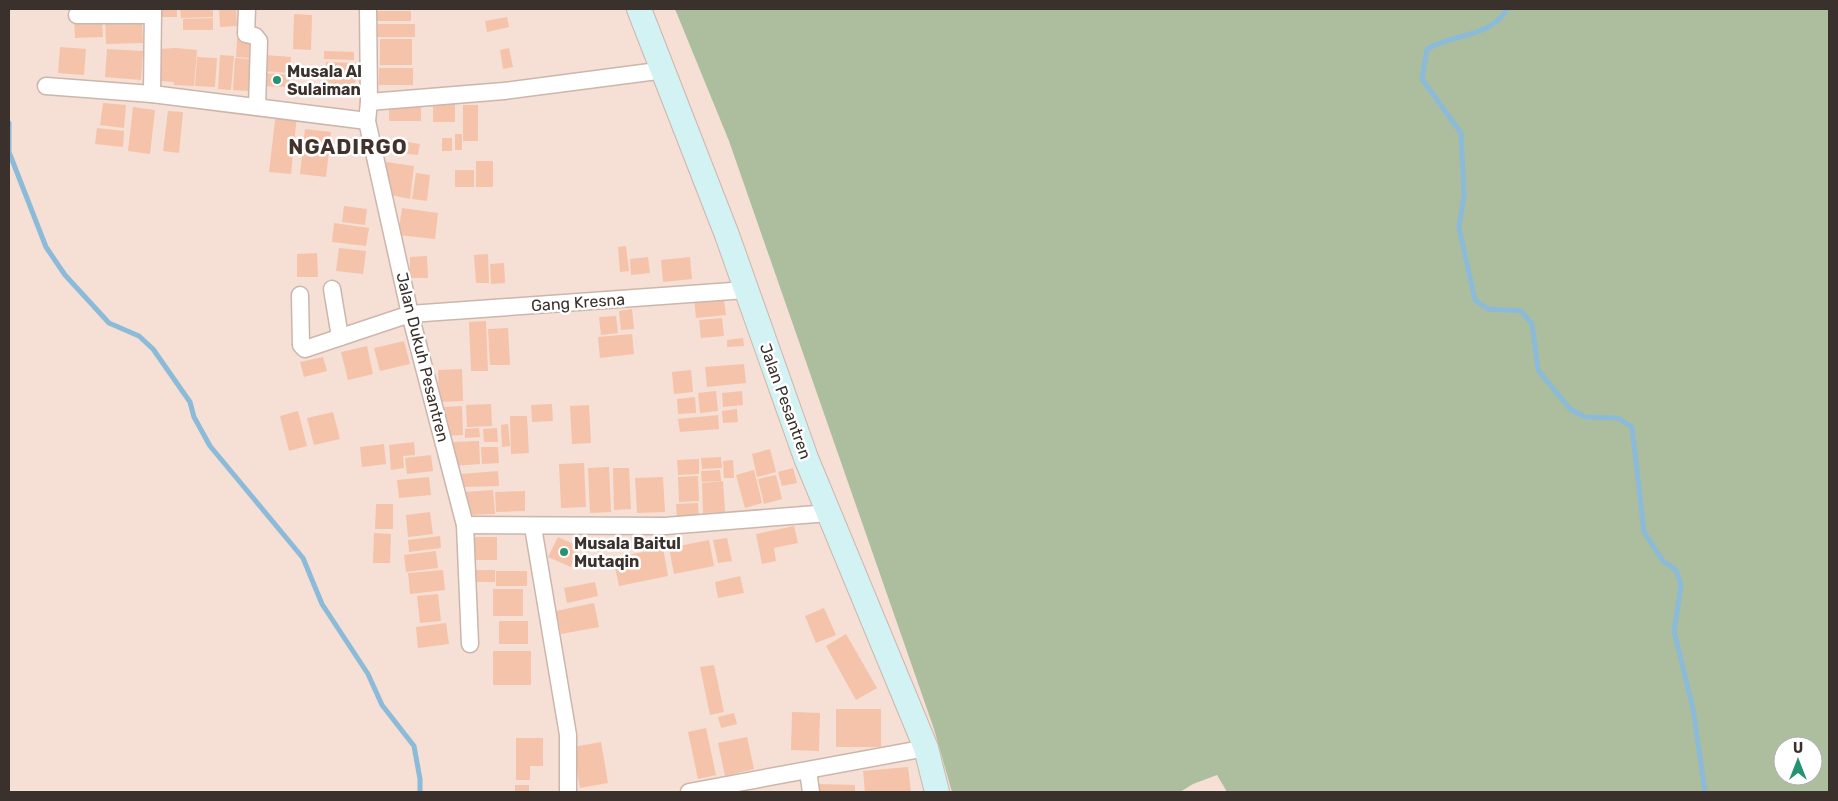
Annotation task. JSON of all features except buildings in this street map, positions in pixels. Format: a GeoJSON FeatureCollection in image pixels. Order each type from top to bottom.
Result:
{"type":"FeatureCollection","features":[{"type":"Feature","properties":{"kind":"main road","name":"Jalan Pesantren"},"geometry":{"type":"LineString","coordinates":[[639,9],[665,70],[686,132],[727,234],[829,514],[926,748],[937,792]]}},
{"type":"Feature","properties":{"kind":"street"},"geometry":{"type":"LineString","coordinates":[[247,9],[246,34],[255,36],[259,41],[257,107]]}},
{"type":"Feature","properties":{"kind":"street","name":"Jalan Dukuh Pesantren"},"geometry":{"type":"LineString","coordinates":[[368,9],[369,102],[367,121],[410,314],[465,525],[470,644]]}},
{"type":"Feature","properties":{"kind":"street"},"geometry":{"type":"LineString","coordinates":[[77,15],[153,12],[152,94]]}},
{"type":"Feature","properties":{"kind":"street"},"geometry":{"type":"LineString","coordinates":[[369,102],[504,91],[665,70]]}},
{"type":"Feature","properties":{"kind":"street"},"geometry":{"type":"LineString","coordinates":[[46,86],[152,94],[367,121]]}},
{"type":"Feature","properties":{"kind":"street"},"geometry":{"type":"LineString","coordinates":[[332,289],[340,337]]}},
{"type":"Feature","properties":{"kind":"street","name":"Gang Kresna"},"geometry":{"type":"LineString","coordinates":[[300,296],[302,348],[305,349],[410,314],[746,290]]}},
{"type":"Feature","properties":{"kind":"street"},"geometry":{"type":"LineString","coordinates":[[465,525],[533,527],[665,526],[829,514]]}},
{"type":"Feature","properties":{"kind":"street"},"geometry":{"type":"LineString","coordinates":[[533,527],[568,735],[568,792]]}},
{"type":"Feature","properties":{"kind":"street"},"geometry":{"type":"LineString","coordinates":[[689,792],[808,772],[926,748]]}},
{"type":"Feature","properties":{"kind":"street"},"geometry":{"type":"LineString","coordinates":[[808,772],[811,792]]}},
{"type":"Feature","properties":{"kind":"green space"},"geometry":{"type":"Polygon","coordinates":[[[675,9],[1829,9],[1829,792],[1227,792],[1217,775],[1193,784],[1180,792],[952,792],[934,729],[729,141],[675,9]]]}},
{"type":"Feature","properties":{"kind":"waterway"},"geometry":{"type":"LineString","coordinates":[[1507,9],[1491,25],[1427,49],[1422,79],[1461,133],[1464,195],[1459,228],[1475,300],[1488,309],[1521,311],[1532,324],[1538,370],[1570,409],[1585,417],[1618,418],[1632,427],[1644,532],[1663,561],[1676,570],[1681,585],[1674,631],[1693,709],[1705,792]]}},
{"type":"Feature","properties":{"kind":"waterway"},"geometry":{"type":"LineString","coordinates":[[9,123],[9,152],[46,247],[65,275],[109,323],[139,336],[153,349],[190,402],[194,417],[210,446],[303,558],[322,604],[368,674],[382,705],[414,746],[420,779],[420,792]]}},
{"type":"Feature","properties":{"kind":"place","name":"Musala Al Sulaiman"},"geometry":{"type":"Point","coordinates":[277,80]}},
{"type":"Feature","properties":{"kind":"place","name":"Musala Baitul Mutaqin"},"geometry":{"type":"Point","coordinates":[564,552]}},
{"type":"Feature","properties":{"kind":"district","name":"NGADIRGO"},"geometry":{"type":"Point","coordinates":[348,147]}}]}
